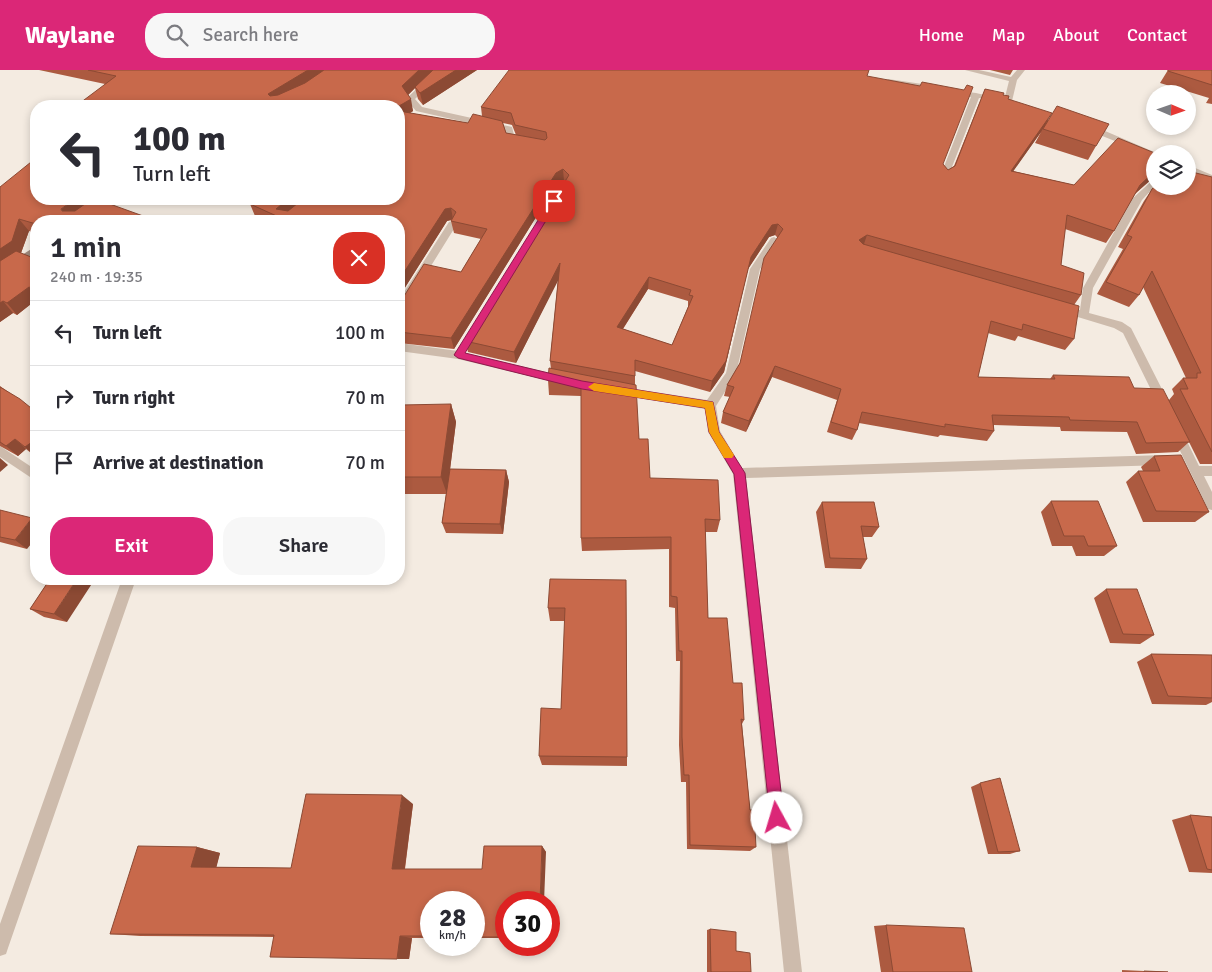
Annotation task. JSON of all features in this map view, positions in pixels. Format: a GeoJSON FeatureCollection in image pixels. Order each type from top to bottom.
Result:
{"type":"FeatureCollection","features":[{"type":"Feature","properties":{"kind":"street"},"geometry":{"type":"LineString","coordinates":[[441,70],[410,99],[419,109],[509,130],[511,141],[527,145]]}},
{"type":"Feature","properties":{"kind":"street"},"geometry":{"type":"LineString","coordinates":[[969,70],[1013,80]]}},
{"type":"Feature","properties":{"kind":"street"},"geometry":{"type":"LineString","coordinates":[[881,79],[1013,102],[1013,80],[1021,70]]}},
{"type":"Feature","properties":{"kind":"street"},"geometry":{"type":"LineString","coordinates":[[944,177],[976,95]]}},
{"type":"Feature","properties":{"kind":"street"},"geometry":{"type":"LineString","coordinates":[[1076,123],[1146,150]]}},
{"type":"Feature","properties":{"kind":"street"},"geometry":{"type":"LineString","coordinates":[[1196,171],[1212,178]]}},
{"type":"Feature","properties":{"kind":"street"},"geometry":{"type":"LineString","coordinates":[[1084,314],[1088,288],[1138,198],[1146,190]]}},
{"type":"Feature","properties":{"kind":"street"},"geometry":{"type":"LineString","coordinates":[[85,215],[99,205]]}},
{"type":"Feature","properties":{"kind":"street"},"geometry":{"type":"LineString","coordinates":[[405,298],[452,224]]}},
{"type":"Feature","properties":{"kind":"street"},"geometry":{"type":"LineString","coordinates":[[774,240],[755,269],[731,374],[710,405],[714,432],[739,473],[793,972]]}},
{"type":"Feature","properties":{"kind":"street"},"geometry":{"type":"LineString","coordinates":[[0,274],[30,253]]}},
{"type":"Feature","properties":{"kind":"street"},"geometry":{"type":"LineString","coordinates":[[1047,304],[1118,324],[1127,332],[1212,504]]}},
{"type":"Feature","properties":{"kind":"street"},"geometry":{"type":"LineString","coordinates":[[405,347],[461,351],[573,383]]}},
{"type":"Feature","properties":{"kind":"street"},"geometry":{"type":"LineString","coordinates":[[612,390],[710,405]]}},
{"type":"Feature","properties":{"kind":"street"},"geometry":{"type":"LineString","coordinates":[[0,450],[30,472]]}},
{"type":"Feature","properties":{"kind":"street"},"geometry":{"type":"LineString","coordinates":[[739,473],[1193,465],[1212,471]]}},
{"type":"Feature","properties":{"kind":"street"},"geometry":{"type":"LineString","coordinates":[[0,948],[126,585]]}},
{"type":"Feature","properties":{"kind":"building"},"geometry":{"type":"Polygon","coordinates":[[[88,70],[308,70],[268,94],[270,96],[278,95],[305,83],[324,70],[419,70],[402,86],[411,99],[405,102],[405,100],[84,100],[116,76],[88,70]]]}},
{"type":"Feature","properties":{"kind":"building"},"geometry":{"type":"Polygon","coordinates":[[[433,70],[456,70],[420,93],[415,87],[433,70]]]}},
{"type":"Feature","properties":{"kind":"building"},"geometry":{"type":"Polygon","coordinates":[[[509,70],[869,70],[867,76],[920,86],[922,82],[964,90],[967,85],[973,87],[943,164],[948,170],[955,166],[985,89],[1004,93],[1003,95],[1009,96],[1008,99],[1052,113],[1011,171],[1074,185],[1118,138],[1146,149],[1146,179],[1140,185],[1114,231],[1067,215],[1061,265],[1084,273],[1081,295],[867,235],[859,240],[863,244],[1079,306],[1074,339],[1023,324],[1022,330],[991,321],[978,377],[1055,379],[1053,375],[1129,377],[1134,388],[1163,389],[1190,442],[1146,443],[1137,422],[1070,420],[1069,417],[992,415],[994,431],[945,424],[945,427],[862,412],[857,430],[831,422],[841,389],[775,366],[749,421],[723,412],[734,387],[727,385],[740,363],[764,258],[783,229],[778,224],[772,225],[751,257],[726,361],[712,381],[635,360],[635,376],[550,361],[560,263],[514,352],[465,341],[569,175],[563,169],[556,173],[451,338],[405,333],[405,295],[424,264],[461,272],[487,229],[451,221],[456,212],[451,208],[445,209],[405,271],[405,215],[274,215],[252,205],[281,205],[276,209],[288,211],[296,205],[405,205],[405,112],[468,123],[473,114],[502,121],[506,133],[545,140],[547,138],[546,132],[515,125],[511,113],[481,107],[509,70]],[[649,277],[617,327],[672,345],[693,296],[689,295],[691,290],[649,277]]]}},
{"type":"Feature","properties":{"kind":"building"},"geometry":{"type":"Polygon","coordinates":[[[1212,70],[1212,85],[1168,71],[1212,70]]]}},
{"type":"Feature","properties":{"kind":"building"},"geometry":{"type":"Polygon","coordinates":[[[1057,106],[1109,124],[1096,146],[1043,129],[1057,106]]]}},
{"type":"Feature","properties":{"kind":"building"},"geometry":{"type":"Polygon","coordinates":[[[30,163],[30,205],[67,205],[61,209],[62,211],[75,211],[84,205],[113,205],[140,215],[30,215],[30,222],[19,219],[12,241],[0,249],[0,187],[30,163]]]}},
{"type":"Feature","properties":{"kind":"building"},"geometry":{"type":"Polygon","coordinates":[[[1196,173],[1212,177],[1212,452],[1180,389],[1188,389],[1183,378],[1197,378],[1197,373],[1201,373],[1152,271],[1139,295],[1106,282],[1132,237],[1127,235],[1149,195],[1196,195],[1196,173]]]}},
{"type":"Feature","properties":{"kind":"building"},"geometry":{"type":"Polygon","coordinates":[[[16,251],[30,257],[30,287],[7,303],[3,301],[0,303],[0,261],[16,251]]]}},
{"type":"Feature","properties":{"kind":"building"},"geometry":{"type":"Polygon","coordinates":[[[549,368],[636,385],[639,439],[648,439],[650,478],[718,480],[720,520],[705,519],[708,618],[727,618],[733,683],[742,683],[744,720],[741,719],[750,810],[754,810],[756,847],[690,845],[689,775],[684,775],[682,737],[682,651],[679,651],[677,597],[671,596],[671,537],[581,538],[581,381],[548,380],[549,368]]]}},
{"type":"Feature","properties":{"kind":"building"},"geometry":{"type":"Polygon","coordinates":[[[0,387],[30,407],[30,443],[25,447],[15,439],[6,446],[0,442],[0,387]]]}},
{"type":"Feature","properties":{"kind":"building"},"geometry":{"type":"Polygon","coordinates":[[[451,404],[441,477],[405,477],[405,405],[451,404]]]}},
{"type":"Feature","properties":{"kind":"building"},"geometry":{"type":"Polygon","coordinates":[[[1181,455],[1209,512],[1156,511],[1138,471],[1160,471],[1154,456],[1181,455]]]}},
{"type":"Feature","properties":{"kind":"building"},"geometry":{"type":"Polygon","coordinates":[[[450,469],[506,470],[500,524],[442,523],[450,469]]]}},
{"type":"Feature","properties":{"kind":"building"},"geometry":{"type":"Polygon","coordinates":[[[1051,501],[1098,501],[1117,546],[1088,546],[1084,536],[1064,536],[1051,501]]]}},
{"type":"Feature","properties":{"kind":"building"},"geometry":{"type":"Polygon","coordinates":[[[822,502],[874,502],[879,527],[861,526],[867,559],[830,558],[822,502]]]}},
{"type":"Feature","properties":{"kind":"building"},"geometry":{"type":"Polygon","coordinates":[[[0,510],[30,518],[30,521],[15,540],[0,537],[0,510]]]}},
{"type":"Feature","properties":{"kind":"building"},"geometry":{"type":"Polygon","coordinates":[[[550,579],[626,580],[627,757],[539,756],[541,708],[561,709],[565,608],[548,608],[550,579]]]}},
{"type":"Feature","properties":{"kind":"building"},"geometry":{"type":"Polygon","coordinates":[[[46,585],[73,585],[54,614],[30,609],[46,585]]]}},
{"type":"Feature","properties":{"kind":"building"},"geometry":{"type":"Polygon","coordinates":[[[1106,589],[1137,589],[1154,635],[1123,634],[1106,589]]]}},
{"type":"Feature","properties":{"kind":"building"},"geometry":{"type":"Polygon","coordinates":[[[1151,654],[1212,655],[1212,698],[1168,696],[1151,654]]]}},
{"type":"Feature","properties":{"kind":"building"},"geometry":{"type":"Polygon","coordinates":[[[1000,778],[1020,851],[998,852],[980,783],[1000,778]]]}},
{"type":"Feature","properties":{"kind":"building"},"geometry":{"type":"Polygon","coordinates":[[[306,794],[402,795],[392,869],[482,869],[484,846],[542,846],[540,891],[495,891],[495,937],[485,937],[485,891],[420,891],[420,936],[400,936],[397,959],[270,957],[274,935],[110,934],[138,846],[197,847],[191,867],[291,868],[306,794]]]}},
{"type":"Feature","properties":{"kind":"building"},"geometry":{"type":"Polygon","coordinates":[[[1190,815],[1212,817],[1212,870],[1207,869],[1190,815]]]}},
{"type":"Feature","properties":{"kind":"building"},"geometry":{"type":"Polygon","coordinates":[[[886,925],[964,928],[972,972],[893,972],[886,925]]]}},
{"type":"Feature","properties":{"kind":"building"},"geometry":{"type":"Polygon","coordinates":[[[710,929],[736,932],[736,951],[750,953],[751,972],[711,972],[710,929]]]}},
{"type":"Feature","properties":{"kind":"slow traffic"},"geometry":{"type":"LineString","coordinates":[[594,387],[710,405],[714,432],[728,455]]}},
{"type":"Feature","properties":{"kind":"route"},"geometry":{"type":"LineString","coordinates":[[554,201],[458,355],[582,385],[710,405],[714,432],[739,473],[777,818]]}}]}
